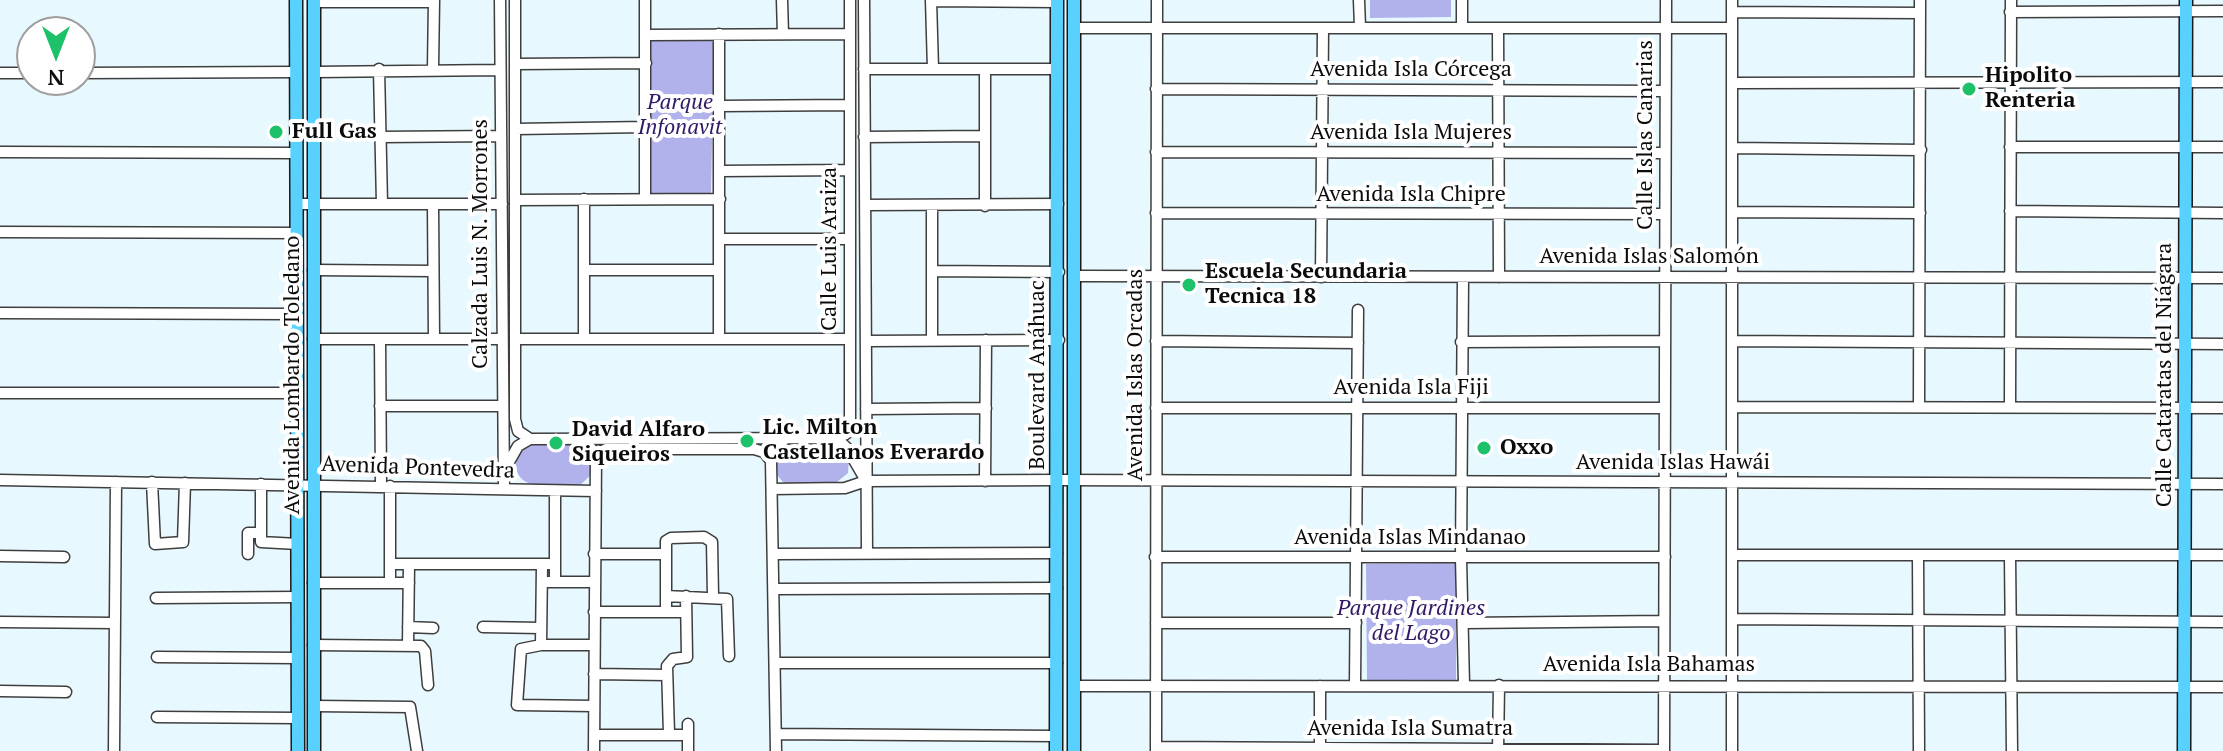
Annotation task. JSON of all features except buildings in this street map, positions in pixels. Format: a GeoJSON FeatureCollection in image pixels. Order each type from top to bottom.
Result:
{"type":"FeatureCollection","features":[{"type":"Feature","properties":{"kind":"main road","name":"Avenida Lombardo Toledano"},"geometry":{"type":"LineString","coordinates":[[296,0],[298,751]]}},
{"type":"Feature","properties":{"kind":"main road","name":"Boulevard Anáhuac"},"geometry":{"type":"LineString","coordinates":[[1074,0],[1074,751]]}},
{"type":"Feature","properties":{"kind":"main road","name":"Avenida Lombardo Toledano"},"geometry":{"type":"LineString","coordinates":[[314,1],[314,751]]}},
{"type":"Feature","properties":{"kind":"main road","name":"Boulevard Anáhuac"},"geometry":{"type":"LineString","coordinates":[[1056,751],[1059,340],[1057,1]]}},
{"type":"Feature","properties":{"kind":"main road","name":"Calle Cataratas del Niágara"},"geometry":{"type":"LineString","coordinates":[[2184,751],[2186,6]]}},
{"type":"Feature","properties":{"kind":"main road"},"geometry":{"type":"LineString","coordinates":[[298,685],[313,685]]}},
{"type":"Feature","properties":{"kind":"street","name":"Calzada Luis N. Morrones"},"geometry":{"type":"LineString","coordinates":[[500,0],[504,487]]}},
{"type":"Feature","properties":{"kind":"street","name":"Calzada Luis N. Morrones"},"geometry":{"type":"LineString","coordinates":[[515,0],[516,424],[523,436],[530,439]]}},
{"type":"Feature","properties":{"kind":"street"},"geometry":{"type":"LineString","coordinates":[[645,0],[645,198]]}},
{"type":"Feature","properties":{"kind":"street"},"geometry":{"type":"LineString","coordinates":[[782,0],[783,34]]}},
{"type":"Feature","properties":{"kind":"street","name":"Calle Luis Araiza"},"geometry":{"type":"LineString","coordinates":[[850,0],[849,428],[836,438],[847,448],[866,481]]}},
{"type":"Feature","properties":{"kind":"street","name":"Calle Luis Araiza"},"geometry":{"type":"LineString","coordinates":[[864,0],[867,552]]}},
{"type":"Feature","properties":{"kind":"street","name":"Avenida Islas Orcadas"},"geometry":{"type":"LineString","coordinates":[[1156,749],[1157,0]]}},
{"type":"Feature","properties":{"kind":"street"},"geometry":{"type":"LineString","coordinates":[[1359,0],[1360,27]]}},
{"type":"Feature","properties":{"kind":"street"},"geometry":{"type":"LineString","coordinates":[[1462,0],[1462,27]]}},
{"type":"Feature","properties":{"kind":"street","name":"Calle Islas Canarias"},"geometry":{"type":"LineString","coordinates":[[1664,750],[1666,0]]}},
{"type":"Feature","properties":{"kind":"street"},"geometry":{"type":"LineString","coordinates":[[1919,406],[1920,0]]}},
{"type":"Feature","properties":{"kind":"street"},"geometry":{"type":"LineString","coordinates":[[2010,407],[2011,0]]}},
{"type":"Feature","properties":{"kind":"street"},"geometry":{"type":"LineString","coordinates":[[314,1],[434,1],[433,69]]}},
{"type":"Feature","properties":{"kind":"street"},"geometry":{"type":"LineString","coordinates":[[933,69],[931,1],[1057,1]]}},
{"type":"Feature","properties":{"kind":"street"},"geometry":{"type":"LineString","coordinates":[[1732,751],[1732,6],[1920,13]]}},
{"type":"Feature","properties":{"kind":"street"},"geometry":{"type":"LineString","coordinates":[[2010,12],[2186,6],[2223,11]]}},
{"type":"Feature","properties":{"kind":"street"},"geometry":{"type":"LineString","coordinates":[[1074,28],[1732,28]]}},
{"type":"Feature","properties":{"kind":"street"},"geometry":{"type":"LineString","coordinates":[[1321,277],[1323,28]]}},
{"type":"Feature","properties":{"kind":"street"},"geometry":{"type":"LineString","coordinates":[[1498,28],[1499,277]]}},
{"type":"Feature","properties":{"kind":"street"},"geometry":{"type":"LineString","coordinates":[[719,34],[719,339]]}},
{"type":"Feature","properties":{"kind":"street"},"geometry":{"type":"LineString","coordinates":[[646,35],[850,34]]}},
{"type":"Feature","properties":{"kind":"street"},"geometry":{"type":"LineString","coordinates":[[515,64],[646,63]]}},
{"type":"Feature","properties":{"kind":"street"},"geometry":{"type":"LineString","coordinates":[[379,69],[382,204]]}},
{"type":"Feature","properties":{"kind":"street"},"geometry":{"type":"LineString","coordinates":[[864,69],[1057,69]]}},
{"type":"Feature","properties":{"kind":"street"},"geometry":{"type":"LineString","coordinates":[[985,69],[985,206]]}},
{"type":"Feature","properties":{"kind":"street"},"geometry":{"type":"LineString","coordinates":[[315,72],[500,70]]}},
{"type":"Feature","properties":{"kind":"street"},"geometry":{"type":"LineString","coordinates":[[96,73],[296,72]]}},
{"type":"Feature","properties":{"kind":"street"},"geometry":{"type":"LineString","coordinates":[[1732,83],[1920,80],[2223,82]]}},
{"type":"Feature","properties":{"kind":"street","name":"Avenida Isla Córcega"},"geometry":{"type":"LineString","coordinates":[[1156,89],[1665,91]]}},
{"type":"Feature","properties":{"kind":"street"},"geometry":{"type":"LineString","coordinates":[[719,106],[849,105]]}},
{"type":"Feature","properties":{"kind":"street"},"geometry":{"type":"LineString","coordinates":[[515,129],[646,127]]}},
{"type":"Feature","properties":{"kind":"street"},"geometry":{"type":"LineString","coordinates":[[380,137],[501,136]]}},
{"type":"Feature","properties":{"kind":"street"},"geometry":{"type":"LineString","coordinates":[[864,137],[985,136]]}},
{"type":"Feature","properties":{"kind":"street"},"geometry":{"type":"LineString","coordinates":[[2010,147],[2223,147]]}},
{"type":"Feature","properties":{"kind":"street"},"geometry":{"type":"LineString","coordinates":[[1732,148],[1921,150]]}},
{"type":"Feature","properties":{"kind":"street"},"geometry":{"type":"LineString","coordinates":[[0,152],[297,153]]}},
{"type":"Feature","properties":{"kind":"street","name":"Avenida Isla Mujeres"},"geometry":{"type":"LineString","coordinates":[[1156,152],[1665,153]]}},
{"type":"Feature","properties":{"kind":"street"},"geometry":{"type":"LineString","coordinates":[[720,171],[850,170]]}},
{"type":"Feature","properties":{"kind":"street"},"geometry":{"type":"LineString","coordinates":[[584,199],[584,339]]}},
{"type":"Feature","properties":{"kind":"street"},"geometry":{"type":"LineString","coordinates":[[516,200],[720,199]]}},
{"type":"Feature","properties":{"kind":"street"},"geometry":{"type":"LineString","coordinates":[[297,204],[502,204]]}},
{"type":"Feature","properties":{"kind":"street"},"geometry":{"type":"LineString","coordinates":[[433,204],[434,339]]}},
{"type":"Feature","properties":{"kind":"street"},"geometry":{"type":"LineString","coordinates":[[865,205],[1058,204]]}},
{"type":"Feature","properties":{"kind":"street"},"geometry":{"type":"LineString","coordinates":[[932,205],[932,340]]}},
{"type":"Feature","properties":{"kind":"street"},"geometry":{"type":"LineString","coordinates":[[2010,211],[2223,213]]}},
{"type":"Feature","properties":{"kind":"street"},"geometry":{"type":"LineString","coordinates":[[1732,212],[1920,213]]}},
{"type":"Feature","properties":{"kind":"street","name":"Avenida Isla Chipre"},"geometry":{"type":"LineString","coordinates":[[1156,213],[1665,214]]}},
{"type":"Feature","properties":{"kind":"street"},"geometry":{"type":"LineString","coordinates":[[0,232],[297,233]]}},
{"type":"Feature","properties":{"kind":"street"},"geometry":{"type":"LineString","coordinates":[[719,239],[850,239]]}},
{"type":"Feature","properties":{"kind":"street"},"geometry":{"type":"LineString","coordinates":[[313,270],[433,271]]}},
{"type":"Feature","properties":{"kind":"street"},"geometry":{"type":"LineString","coordinates":[[584,270],[719,270]]}},
{"type":"Feature","properties":{"kind":"street"},"geometry":{"type":"LineString","coordinates":[[932,271],[1059,272]]}},
{"type":"Feature","properties":{"kind":"street","name":"Avenida Islas Salomón"},"geometry":{"type":"LineString","coordinates":[[1075,276],[2223,278]]}},
{"type":"Feature","properties":{"kind":"street"},"geometry":{"type":"LineString","coordinates":[[1463,277],[1461,558],[1464,685]]}},
{"type":"Feature","properties":{"kind":"street"},"geometry":{"type":"LineString","coordinates":[[850,302],[866,302]]}},
{"type":"Feature","properties":{"kind":"street"},"geometry":{"type":"LineString","coordinates":[[1355,685],[1358,310]]}},
{"type":"Feature","properties":{"kind":"street"},"geometry":{"type":"LineString","coordinates":[[0,313],[297,314]]}},
{"type":"Feature","properties":{"kind":"street"},"geometry":{"type":"LineString","coordinates":[[502,317],[515,317]]}},
{"type":"Feature","properties":{"kind":"street"},"geometry":{"type":"LineString","coordinates":[[313,339],[502,339]]}},
{"type":"Feature","properties":{"kind":"street"},"geometry":{"type":"LineString","coordinates":[[380,339],[380,406],[390,583]]}},
{"type":"Feature","properties":{"kind":"street"},"geometry":{"type":"LineString","coordinates":[[515,339],[850,339]]}},
{"type":"Feature","properties":{"kind":"street"},"geometry":{"type":"LineString","coordinates":[[985,481],[986,340]]}},
{"type":"Feature","properties":{"kind":"street"},"geometry":{"type":"LineString","coordinates":[[867,341],[1059,340]]}},
{"type":"Feature","properties":{"kind":"street"},"geometry":{"type":"LineString","coordinates":[[1156,341],[1358,343]]}},
{"type":"Feature","properties":{"kind":"street"},"geometry":{"type":"LineString","coordinates":[[1461,342],[1665,341]]}},
{"type":"Feature","properties":{"kind":"street"},"geometry":{"type":"LineString","coordinates":[[1732,341],[2223,344]]}},
{"type":"Feature","properties":{"kind":"street"},"geometry":{"type":"LineString","coordinates":[[0,393],[297,393]]}},
{"type":"Feature","properties":{"kind":"street"},"geometry":{"type":"LineString","coordinates":[[380,406],[502,406]]}},
{"type":"Feature","properties":{"kind":"street"},"geometry":{"type":"LineString","coordinates":[[1732,407],[2223,408]]}},
{"type":"Feature","properties":{"kind":"street"},"geometry":{"type":"LineString","coordinates":[[866,409],[986,408]]}},
{"type":"Feature","properties":{"kind":"street","name":"Avenida Isla Fiji"},"geometry":{"type":"LineString","coordinates":[[1156,408],[1665,408]]}},
{"type":"Feature","properties":{"kind":"street"},"geometry":{"type":"LineString","coordinates":[[504,474],[511,454],[530,439],[836,438]]}},
{"type":"Feature","properties":{"kind":"street"},"geometry":{"type":"LineString","coordinates":[[584,439],[596,455],[594,751]]}},
{"type":"Feature","properties":{"kind":"street"},"geometry":{"type":"LineString","coordinates":[[776,751],[771,461],[776,447],[787,439]]}},
{"type":"Feature","properties":{"kind":"street"},"geometry":{"type":"LineString","coordinates":[[596,455],[606,449],[754,449],[764,452],[771,461]]}},
{"type":"Feature","properties":{"kind":"street","name":"Avenida Pontevedra"},"geometry":{"type":"LineString","coordinates":[[0,480],[596,491]]}},
{"type":"Feature","properties":{"kind":"street"},"geometry":{"type":"LineString","coordinates":[[772,489],[845,488],[866,481],[1057,480]]}},
{"type":"Feature","properties":{"kind":"street","name":"Avenida Islas Hawái"},"geometry":{"type":"LineString","coordinates":[[1057,480],[2223,484]]}},
{"type":"Feature","properties":{"kind":"street"},"geometry":{"type":"LineString","coordinates":[[114,751],[116,482]]}},
{"type":"Feature","properties":{"kind":"street"},"geometry":{"type":"LineString","coordinates":[[152,482],[155,544],[183,542],[185,483]]}},
{"type":"Feature","properties":{"kind":"street"},"geometry":{"type":"LineString","coordinates":[[261,484],[262,543],[298,544]]}},
{"type":"Feature","properties":{"kind":"street"},"geometry":{"type":"LineString","coordinates":[[555,492],[555,582]]}},
{"type":"Feature","properties":{"kind":"street"},"geometry":{"type":"LineString","coordinates":[[248,554],[248,533],[260,533]]}},
{"type":"Feature","properties":{"kind":"street"},"geometry":{"type":"LineString","coordinates":[[666,612],[666,541],[671,538],[711,540],[713,596]]}},
{"type":"Feature","properties":{"kind":"street"},"geometry":{"type":"LineString","coordinates":[[774,554],[1057,553]]}},
{"type":"Feature","properties":{"kind":"street"},"geometry":{"type":"LineString","coordinates":[[594,554],[666,554]]}},
{"type":"Feature","properties":{"kind":"street"},"geometry":{"type":"LineString","coordinates":[[1732,555],[2223,555]]}},
{"type":"Feature","properties":{"kind":"street"},"geometry":{"type":"LineString","coordinates":[[0,556],[64,557]]}},
{"type":"Feature","properties":{"kind":"street"},"geometry":{"type":"LineString","coordinates":[[1918,556],[1919,751]]}},
{"type":"Feature","properties":{"kind":"street"},"geometry":{"type":"LineString","coordinates":[[2010,556],[2012,751]]}},
{"type":"Feature","properties":{"kind":"street","name":"Avenida Islas Mindanao"},"geometry":{"type":"LineString","coordinates":[[1155,557],[1665,557]]}},
{"type":"Feature","properties":{"kind":"street"},"geometry":{"type":"LineString","coordinates":[[390,564],[555,564]]}},
{"type":"Feature","properties":{"kind":"street"},"geometry":{"type":"LineString","coordinates":[[408,645],[409,564]]}},
{"type":"Feature","properties":{"kind":"street"},"geometry":{"type":"LineString","coordinates":[[541,645],[542,565]]}},
{"type":"Feature","properties":{"kind":"street"},"geometry":{"type":"LineString","coordinates":[[542,582],[594,582]]}},
{"type":"Feature","properties":{"kind":"street"},"geometry":{"type":"LineString","coordinates":[[313,583],[409,583]]}},
{"type":"Feature","properties":{"kind":"street"},"geometry":{"type":"LineString","coordinates":[[774,589],[1057,588]]}},
{"type":"Feature","properties":{"kind":"street"},"geometry":{"type":"LineString","coordinates":[[666,596],[727,599],[729,656]]}},
{"type":"Feature","properties":{"kind":"street"},"geometry":{"type":"LineString","coordinates":[[669,734],[667,675],[670,660],[687,657],[686,596]]}},
{"type":"Feature","properties":{"kind":"street"},"geometry":{"type":"LineString","coordinates":[[156,598],[298,597]]}},
{"type":"Feature","properties":{"kind":"street"},"geometry":{"type":"LineString","coordinates":[[594,612],[686,612]]}},
{"type":"Feature","properties":{"kind":"street"},"geometry":{"type":"LineString","coordinates":[[1732,619],[2223,622]]}},
{"type":"Feature","properties":{"kind":"street"},"geometry":{"type":"LineString","coordinates":[[1464,623],[1664,621]]}},
{"type":"Feature","properties":{"kind":"street"},"geometry":{"type":"LineString","coordinates":[[0,622],[115,623]]}},
{"type":"Feature","properties":{"kind":"street"},"geometry":{"type":"LineString","coordinates":[[1156,623],[1356,623]]}},
{"type":"Feature","properties":{"kind":"street"},"geometry":{"type":"LineString","coordinates":[[408,627],[433,628]]}},
{"type":"Feature","properties":{"kind":"street"},"geometry":{"type":"LineString","coordinates":[[483,627],[541,628]]}},
{"type":"Feature","properties":{"kind":"street"},"geometry":{"type":"LineString","coordinates":[[313,645],[421,646],[425,651],[428,685]]}},
{"type":"Feature","properties":{"kind":"street"},"geometry":{"type":"LineString","coordinates":[[594,645],[541,645],[521,649],[517,705],[594,706]]}},
{"type":"Feature","properties":{"kind":"street"},"geometry":{"type":"LineString","coordinates":[[157,657],[298,658]]}},
{"type":"Feature","properties":{"kind":"street"},"geometry":{"type":"LineString","coordinates":[[776,663],[1057,663]]}},
{"type":"Feature","properties":{"kind":"street"},"geometry":{"type":"LineString","coordinates":[[594,674],[667,675]]}},
{"type":"Feature","properties":{"kind":"street"},"geometry":{"type":"LineString","coordinates":[[1498,750],[1499,685]]}},
{"type":"Feature","properties":{"kind":"street","name":"Avenida Isla Bahamas"},"geometry":{"type":"LineString","coordinates":[[1075,686],[2223,687]]}},
{"type":"Feature","properties":{"kind":"street"},"geometry":{"type":"LineString","coordinates":[[1320,686],[1320,750]]}},
{"type":"Feature","properties":{"kind":"street"},"geometry":{"type":"LineString","coordinates":[[0,691],[66,692]]}},
{"type":"Feature","properties":{"kind":"street"},"geometry":{"type":"LineString","coordinates":[[314,706],[410,707],[417,751]]}},
{"type":"Feature","properties":{"kind":"street"},"geometry":{"type":"LineString","coordinates":[[157,717],[298,718]]}},
{"type":"Feature","properties":{"kind":"street"},"geometry":{"type":"LineString","coordinates":[[594,735],[669,734],[688,729],[688,751]]}},
{"type":"Feature","properties":{"kind":"street"},"geometry":{"type":"LineString","coordinates":[[776,734],[1056,736]]}},
{"type":"Feature","properties":{"kind":"street","name":"Avenida Isla Sumatra"},"geometry":{"type":"LineString","coordinates":[[1156,749],[1664,750]]}},
{"type":"Feature","properties":{"kind":"green space"},"geometry":{"type":"Polygon","coordinates":[[[1370,0],[1451,0],[1451,17],[1370,18],[1370,0]]]}},
{"type":"Feature","properties":{"kind":"green space","name":"Parque Infonavit"},"geometry":{"type":"Polygon","coordinates":[[[714,37],[711,194],[648,193],[646,39],[714,37]]]}},
{"type":"Feature","properties":{"kind":"green space"},"geometry":{"type":"Polygon","coordinates":[[[790,442],[835,442],[849,458],[848,473],[832,486],[784,483],[776,474],[774,457],[790,442]]]}},
{"type":"Feature","properties":{"kind":"green space"},"geometry":{"type":"Polygon","coordinates":[[[529,443],[581,444],[592,454],[593,473],[578,487],[531,484],[518,474],[516,465],[520,452],[529,443]]]}},
{"type":"Feature","properties":{"kind":"green space","name":"Parque Jardines del Lago"},"geometry":{"type":"Polygon","coordinates":[[[1456,563],[1456,680],[1367,680],[1366,564],[1456,563]]]}},
{"type":"Feature","properties":{"kind":"place","name":"Hipolito Renteria"},"geometry":{"type":"Point","coordinates":[1969,89]}},
{"type":"Feature","properties":{"kind":"place","name":"Full Gas"},"geometry":{"type":"Point","coordinates":[276,132]}},
{"type":"Feature","properties":{"kind":"place","name":"Escuela Secundaria Tecnica 18"},"geometry":{"type":"Point","coordinates":[1189,285]}},
{"type":"Feature","properties":{"kind":"place","name":"Lic. Milton Castellanos Everardo"},"geometry":{"type":"Point","coordinates":[747,441]}},
{"type":"Feature","properties":{"kind":"place","name":"David Alfaro Siqueiros"},"geometry":{"type":"Point","coordinates":[556,443]}},
{"type":"Feature","properties":{"kind":"place","name":"Oxxo"},"geometry":{"type":"Point","coordinates":[1484,448]}}]}
